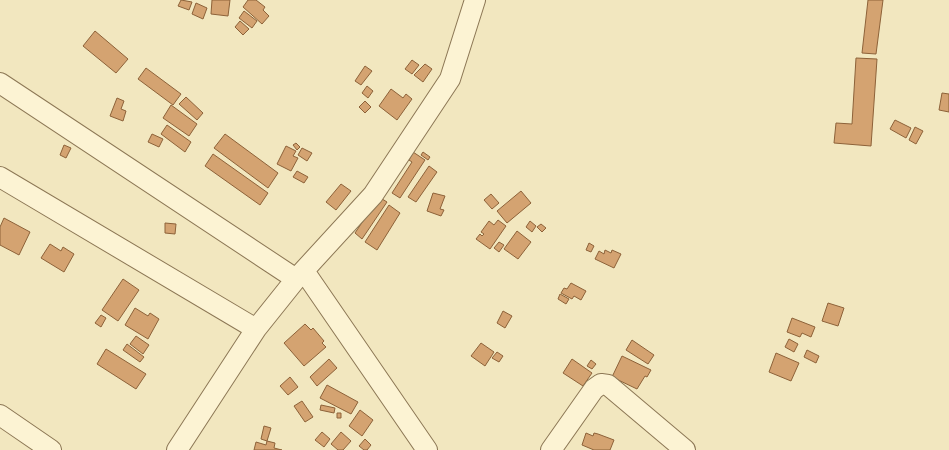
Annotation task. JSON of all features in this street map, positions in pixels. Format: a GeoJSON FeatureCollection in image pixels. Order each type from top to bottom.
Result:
{"type":"FeatureCollection","features":[{"type":"Feature","properties":{"kind":"street"},"geometry":{"type":"LineString","coordinates":[[177,450],[256,329],[300,275],[373,195],[450,79],[475,0]]}},
{"type":"Feature","properties":{"kind":"street"},"geometry":{"type":"LineString","coordinates":[[0,83],[300,275],[427,450]]}},
{"type":"Feature","properties":{"kind":"street"},"geometry":{"type":"LineString","coordinates":[[0,177],[256,329]]}},
{"type":"Feature","properties":{"kind":"street"},"geometry":{"type":"LineString","coordinates":[[551,450],[594,389],[601,384],[608,385],[685,450]]}},
{"type":"Feature","properties":{"kind":"street"},"geometry":{"type":"LineString","coordinates":[[0,415],[51,450]]}},
{"type":"Feature","properties":{"kind":"building"},"geometry":{"type":"Polygon","coordinates":[[[181,0],[192,2],[189,10],[178,6],[181,0]]]}},
{"type":"Feature","properties":{"kind":"building"},"geometry":{"type":"Polygon","coordinates":[[[212,0],[230,0],[228,16],[211,14],[212,0]]]}},
{"type":"Feature","properties":{"kind":"building"},"geometry":{"type":"Polygon","coordinates":[[[248,0],[256,0],[265,7],[263,10],[269,16],[262,24],[243,7],[248,0]]]}},
{"type":"Feature","properties":{"kind":"building"},"geometry":{"type":"Polygon","coordinates":[[[868,0],[883,0],[876,54],[862,53],[868,0]]]}},
{"type":"Feature","properties":{"kind":"building"},"geometry":{"type":"Polygon","coordinates":[[[196,3],[207,8],[203,19],[192,14],[196,3]]]}},
{"type":"Feature","properties":{"kind":"building"},"geometry":{"type":"Polygon","coordinates":[[[244,11],[257,21],[252,28],[239,18],[244,11]]]}},
{"type":"Feature","properties":{"kind":"building"},"geometry":{"type":"Polygon","coordinates":[[[240,21],[249,29],[243,35],[235,27],[240,21]]]}},
{"type":"Feature","properties":{"kind":"building"},"geometry":{"type":"Polygon","coordinates":[[[95,31],[128,59],[116,73],[83,46],[95,31]]]}},
{"type":"Feature","properties":{"kind":"building"},"geometry":{"type":"Polygon","coordinates":[[[856,58],[877,59],[871,146],[834,143],[836,123],[852,124],[856,58]]]}},
{"type":"Feature","properties":{"kind":"building"},"geometry":{"type":"Polygon","coordinates":[[[412,60],[419,65],[412,74],[405,69],[412,60]]]}},
{"type":"Feature","properties":{"kind":"building"},"geometry":{"type":"Polygon","coordinates":[[[425,64],[432,69],[423,82],[414,75],[425,64]]]}},
{"type":"Feature","properties":{"kind":"building"},"geometry":{"type":"Polygon","coordinates":[[[365,66],[372,71],[361,85],[355,81],[365,66]]]}},
{"type":"Feature","properties":{"kind":"building"},"geometry":{"type":"Polygon","coordinates":[[[146,68],[181,94],[173,105],[138,79],[146,68]]]}},
{"type":"Feature","properties":{"kind":"building"},"geometry":{"type":"Polygon","coordinates":[[[367,86],[373,91],[368,98],[362,93],[367,86]]]}},
{"type":"Feature","properties":{"kind":"building"},"geometry":{"type":"Polygon","coordinates":[[[391,89],[403,98],[406,94],[412,99],[397,120],[379,106],[391,89]]]}},
{"type":"Feature","properties":{"kind":"building"},"geometry":{"type":"Polygon","coordinates":[[[942,93],[949,94],[949,112],[939,110],[942,93]]]}},
{"type":"Feature","properties":{"kind":"building"},"geometry":{"type":"Polygon","coordinates":[[[186,97],[203,113],[197,120],[179,104],[186,97]]]}},
{"type":"Feature","properties":{"kind":"building"},"geometry":{"type":"Polygon","coordinates":[[[117,98],[124,101],[121,109],[126,111],[123,121],[110,116],[117,98]]]}},
{"type":"Feature","properties":{"kind":"building"},"geometry":{"type":"Polygon","coordinates":[[[365,101],[371,107],[365,113],[359,107],[365,101]]]}},
{"type":"Feature","properties":{"kind":"building"},"geometry":{"type":"Polygon","coordinates":[[[171,105],[197,124],[189,136],[163,118],[171,105]]]}},
{"type":"Feature","properties":{"kind":"building"},"geometry":{"type":"Polygon","coordinates":[[[895,120],[911,128],[906,138],[890,129],[895,120]]]}},
{"type":"Feature","properties":{"kind":"building"},"geometry":{"type":"Polygon","coordinates":[[[167,125],[191,142],[185,152],[161,134],[167,125]]]}},
{"type":"Feature","properties":{"kind":"building"},"geometry":{"type":"Polygon","coordinates":[[[915,127],[923,131],[916,144],[909,140],[915,127]]]}},
{"type":"Feature","properties":{"kind":"building"},"geometry":{"type":"Polygon","coordinates":[[[152,134],[163,139],[159,147],[148,142],[152,134]]]}},
{"type":"Feature","properties":{"kind":"building"},"geometry":{"type":"Polygon","coordinates":[[[225,134],[278,173],[268,188],[214,148],[225,134]]]}},
{"type":"Feature","properties":{"kind":"building"},"geometry":{"type":"Polygon","coordinates":[[[296,143],[300,147],[297,150],[293,145],[296,143]]]}},
{"type":"Feature","properties":{"kind":"building"},"geometry":{"type":"Polygon","coordinates":[[[64,145],[71,148],[66,158],[60,155],[64,145]]]}},
{"type":"Feature","properties":{"kind":"building"},"geometry":{"type":"Polygon","coordinates":[[[286,146],[296,151],[293,156],[298,158],[291,171],[277,164],[286,146]]]}},
{"type":"Feature","properties":{"kind":"building"},"geometry":{"type":"Polygon","coordinates":[[[302,148],[312,153],[307,161],[298,155],[302,148]]]}},
{"type":"Feature","properties":{"kind":"building"},"geometry":{"type":"Polygon","coordinates":[[[413,152],[425,160],[400,198],[392,193],[412,162],[409,160],[413,152]]]}},
{"type":"Feature","properties":{"kind":"building"},"geometry":{"type":"Polygon","coordinates":[[[423,152],[430,157],[428,160],[421,155],[423,152]]]}},
{"type":"Feature","properties":{"kind":"building"},"geometry":{"type":"Polygon","coordinates":[[[213,154],[268,193],[260,205],[205,166],[213,154]]]}},
{"type":"Feature","properties":{"kind":"building"},"geometry":{"type":"Polygon","coordinates":[[[429,166],[437,172],[416,202],[408,197],[429,166]]]}},
{"type":"Feature","properties":{"kind":"building"},"geometry":{"type":"Polygon","coordinates":[[[297,171],[308,177],[304,183],[293,177],[297,171]]]}},
{"type":"Feature","properties":{"kind":"building"},"geometry":{"type":"Polygon","coordinates":[[[341,184],[351,191],[336,210],[326,202],[341,184]]]}},
{"type":"Feature","properties":{"kind":"building"},"geometry":{"type":"Polygon","coordinates":[[[521,191],[531,203],[507,223],[497,211],[521,191]]]}},
{"type":"Feature","properties":{"kind":"building"},"geometry":{"type":"Polygon","coordinates":[[[433,193],[445,196],[440,209],[444,210],[441,216],[427,211],[433,193]]]}},
{"type":"Feature","properties":{"kind":"building"},"geometry":{"type":"Polygon","coordinates":[[[491,194],[499,203],[492,209],[484,200],[491,194]]]}},
{"type":"Feature","properties":{"kind":"building"},"geometry":{"type":"Polygon","coordinates":[[[379,197],[387,202],[362,239],[355,233],[379,197]]]}},
{"type":"Feature","properties":{"kind":"building"},"geometry":{"type":"Polygon","coordinates":[[[389,205],[400,213],[377,250],[365,242],[389,205]]]}},
{"type":"Feature","properties":{"kind":"building"},"geometry":{"type":"Polygon","coordinates":[[[4,218],[30,232],[19,255],[0,245],[0,227],[4,218]]]}},
{"type":"Feature","properties":{"kind":"building"},"geometry":{"type":"Polygon","coordinates":[[[498,220],[506,226],[490,249],[476,239],[480,234],[482,236],[484,234],[481,232],[489,221],[494,225],[498,220]]]}},
{"type":"Feature","properties":{"kind":"building"},"geometry":{"type":"Polygon","coordinates":[[[530,221],[536,226],[532,232],[526,227],[530,221]]]}},
{"type":"Feature","properties":{"kind":"building"},"geometry":{"type":"Polygon","coordinates":[[[165,223],[176,224],[175,234],[165,233],[165,223]]]}},
{"type":"Feature","properties":{"kind":"building"},"geometry":{"type":"Polygon","coordinates":[[[541,224],[546,228],[542,232],[537,227],[541,224]]]}},
{"type":"Feature","properties":{"kind":"building"},"geometry":{"type":"Polygon","coordinates":[[[517,231],[531,242],[518,259],[504,249],[517,231]]]}},
{"type":"Feature","properties":{"kind":"building"},"geometry":{"type":"Polygon","coordinates":[[[499,242],[504,245],[499,252],[494,248],[499,242]]]}},
{"type":"Feature","properties":{"kind":"building"},"geometry":{"type":"Polygon","coordinates":[[[589,243],[594,246],[591,252],[586,250],[589,243]]]}},
{"type":"Feature","properties":{"kind":"building"},"geometry":{"type":"Polygon","coordinates":[[[50,244],[61,251],[63,247],[74,254],[64,272],[41,258],[50,244]]]}},
{"type":"Feature","properties":{"kind":"building"},"geometry":{"type":"Polygon","coordinates":[[[605,250],[611,253],[612,250],[621,254],[614,268],[595,259],[599,251],[604,254],[605,250]]]}},
{"type":"Feature","properties":{"kind":"building"},"geometry":{"type":"Polygon","coordinates":[[[123,279],[139,290],[118,321],[102,310],[123,279]]]}},
{"type":"Feature","properties":{"kind":"building"},"geometry":{"type":"Polygon","coordinates":[[[571,283],[586,291],[581,300],[574,296],[572,299],[561,293],[564,288],[567,289],[571,283]]]}},
{"type":"Feature","properties":{"kind":"building"},"geometry":{"type":"Polygon","coordinates":[[[560,294],[569,299],[566,304],[558,299],[560,294]]]}},
{"type":"Feature","properties":{"kind":"building"},"geometry":{"type":"Polygon","coordinates":[[[828,303],[844,308],[838,326],[822,321],[828,303]]]}},
{"type":"Feature","properties":{"kind":"building"},"geometry":{"type":"Polygon","coordinates":[[[135,308],[148,316],[150,313],[159,319],[148,339],[125,325],[135,308]]]}},
{"type":"Feature","properties":{"kind":"building"},"geometry":{"type":"Polygon","coordinates":[[[503,311],[512,316],[505,328],[497,323],[503,311]]]}},
{"type":"Feature","properties":{"kind":"building"},"geometry":{"type":"Polygon","coordinates":[[[101,315],[106,318],[101,327],[95,323],[101,315]]]}},
{"type":"Feature","properties":{"kind":"building"},"geometry":{"type":"Polygon","coordinates":[[[792,318],[815,327],[811,337],[802,333],[800,337],[787,332],[792,318]]]}},
{"type":"Feature","properties":{"kind":"building"},"geometry":{"type":"Polygon","coordinates":[[[305,324],[311,330],[313,328],[324,341],[322,343],[326,347],[304,366],[284,343],[305,324]]]}},
{"type":"Feature","properties":{"kind":"building"},"geometry":{"type":"Polygon","coordinates":[[[136,336],[149,345],[143,354],[130,344],[136,336]]]}},
{"type":"Feature","properties":{"kind":"building"},"geometry":{"type":"Polygon","coordinates":[[[789,339],[798,344],[794,352],[785,347],[789,339]]]}},
{"type":"Feature","properties":{"kind":"building"},"geometry":{"type":"Polygon","coordinates":[[[632,340],[654,355],[648,364],[626,350],[632,340]]]}},
{"type":"Feature","properties":{"kind":"building"},"geometry":{"type":"Polygon","coordinates":[[[481,343],[494,352],[485,366],[471,356],[481,343]]]}},
{"type":"Feature","properties":{"kind":"building"},"geometry":{"type":"Polygon","coordinates":[[[127,344],[144,357],[140,362],[123,350],[127,344]]]}},
{"type":"Feature","properties":{"kind":"building"},"geometry":{"type":"Polygon","coordinates":[[[106,349],[146,374],[136,389],[97,364],[106,349]]]}},
{"type":"Feature","properties":{"kind":"building"},"geometry":{"type":"Polygon","coordinates":[[[807,350],[819,356],[816,363],[804,357],[807,350]]]}},
{"type":"Feature","properties":{"kind":"building"},"geometry":{"type":"Polygon","coordinates":[[[497,352],[503,356],[499,362],[492,358],[497,352]]]}},
{"type":"Feature","properties":{"kind":"building"},"geometry":{"type":"Polygon","coordinates":[[[776,353],[799,363],[791,381],[769,372],[776,353]]]}},
{"type":"Feature","properties":{"kind":"building"},"geometry":{"type":"Polygon","coordinates":[[[622,356],[651,370],[647,377],[645,376],[637,389],[612,377],[622,356]]]}},
{"type":"Feature","properties":{"kind":"building"},"geometry":{"type":"Polygon","coordinates":[[[329,359],[337,368],[317,386],[310,377],[329,359]]]}},
{"type":"Feature","properties":{"kind":"building"},"geometry":{"type":"Polygon","coordinates":[[[572,359],[592,373],[583,386],[563,373],[572,359]]]}},
{"type":"Feature","properties":{"kind":"building"},"geometry":{"type":"Polygon","coordinates":[[[591,360],[596,364],[592,369],[587,366],[591,360]]]}},
{"type":"Feature","properties":{"kind":"building"},"geometry":{"type":"Polygon","coordinates":[[[290,377],[298,387],[288,395],[280,386],[290,377]]]}},
{"type":"Feature","properties":{"kind":"building"},"geometry":{"type":"Polygon","coordinates":[[[327,385],[358,402],[351,414],[320,398],[327,385]]]}},
{"type":"Feature","properties":{"kind":"building"},"geometry":{"type":"Polygon","coordinates":[[[302,401],[313,417],[305,422],[294,406],[302,401]]]}},
{"type":"Feature","properties":{"kind":"building"},"geometry":{"type":"Polygon","coordinates":[[[321,405],[335,408],[334,413],[320,410],[321,405]]]}},
{"type":"Feature","properties":{"kind":"building"},"geometry":{"type":"Polygon","coordinates":[[[360,410],[373,420],[362,436],[349,426],[360,410]]]}},
{"type":"Feature","properties":{"kind":"building"},"geometry":{"type":"Polygon","coordinates":[[[337,413],[341,413],[341,418],[337,418],[337,413]]]}},
{"type":"Feature","properties":{"kind":"building"},"geometry":{"type":"Polygon","coordinates":[[[264,426],[271,428],[267,441],[261,439],[264,426]]]}},
{"type":"Feature","properties":{"kind":"building"},"geometry":{"type":"Polygon","coordinates":[[[322,432],[330,439],[324,447],[315,440],[322,432]]]}},
{"type":"Feature","properties":{"kind":"building"},"geometry":{"type":"Polygon","coordinates":[[[341,432],[351,441],[343,450],[338,450],[331,444],[341,432]]]}},
{"type":"Feature","properties":{"kind":"building"},"geometry":{"type":"Polygon","coordinates":[[[586,433],[593,436],[594,433],[598,434],[614,440],[610,450],[594,450],[582,445],[586,433]]]}},
{"type":"Feature","properties":{"kind":"building"},"geometry":{"type":"Polygon","coordinates":[[[365,439],[371,445],[367,450],[364,450],[359,446],[365,439]]]}},
{"type":"Feature","properties":{"kind":"building"},"geometry":{"type":"Polygon","coordinates":[[[267,441],[275,443],[274,448],[282,450],[254,450],[256,442],[266,445],[267,441]]]}}]}
